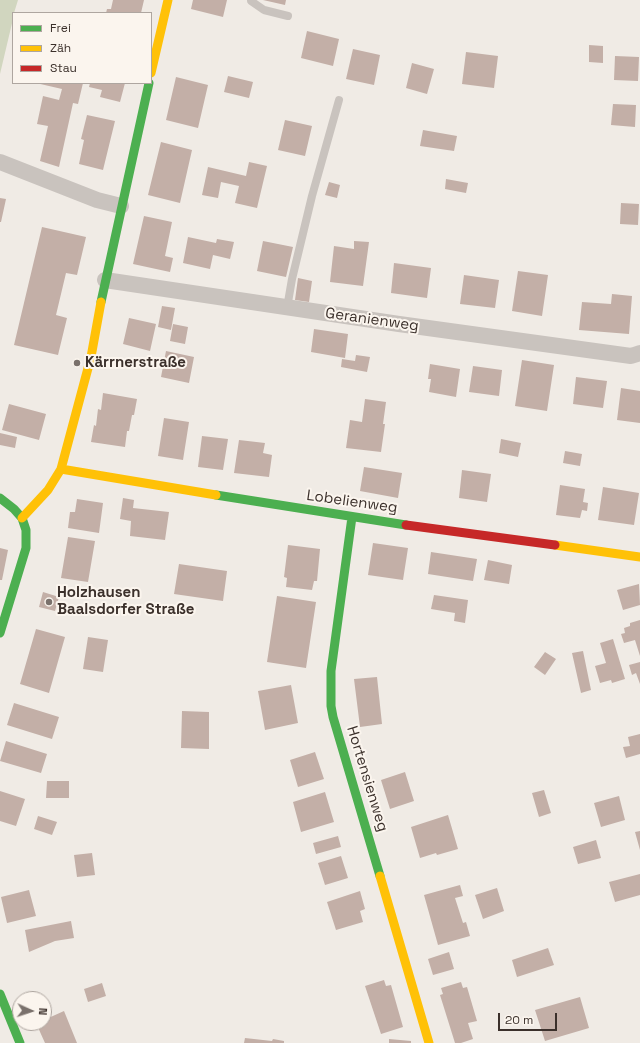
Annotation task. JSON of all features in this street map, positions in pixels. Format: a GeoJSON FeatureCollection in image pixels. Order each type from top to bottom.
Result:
{"type":"FeatureCollection","features":[{"type":"Feature","properties":{"kind":"street"},"geometry":{"type":"LineString","coordinates":[[152,69],[168,0]]}},
{"type":"Feature","properties":{"kind":"street"},"geometry":{"type":"LineString","coordinates":[[22,518],[48,490],[61,469],[91,357],[104,280],[149,84]]}},
{"type":"Feature","properties":{"kind":"street"},"geometry":{"type":"LineString","coordinates":[[0,162],[97,200],[121,206]]}},
{"type":"Feature","properties":{"kind":"street","name":"Geranienweg"},"geometry":{"type":"LineString","coordinates":[[104,280],[287,308],[623,355],[631,356],[640,353]]}},
{"type":"Feature","properties":{"kind":"street","name":"Lobelienweg"},"geometry":{"type":"LineString","coordinates":[[61,469],[352,517],[640,557]]}},
{"type":"Feature","properties":{"kind":"street"},"geometry":{"type":"LineString","coordinates":[[0,498],[14,509],[22,518],[26,530],[26,548],[0,633]]}},
{"type":"Feature","properties":{"kind":"street","name":"Hortensienweg"},"geometry":{"type":"LineString","coordinates":[[352,517],[330,671],[331,706],[429,1043]]}},
{"type":"Feature","properties":{"kind":"street"},"geometry":{"type":"LineString","coordinates":[[0,994],[20,1043]]}},
{"type":"Feature","properties":{"kind":"lane"},"geometry":{"type":"LineString","coordinates":[[251,0],[251,2],[264,10],[288,16]]}},
{"type":"Feature","properties":{"kind":"lane"},"geometry":{"type":"LineString","coordinates":[[287,308],[295,264],[339,100]]}},
{"type":"Feature","properties":{"kind":"green space"},"geometry":{"type":"Polygon","coordinates":[[[0,0],[18,0],[14,12],[12,12],[12,23],[0,74],[0,0]]]}},
{"type":"Feature","properties":{"kind":"building"},"geometry":{"type":"Polygon","coordinates":[[[113,0],[144,0],[141,12],[106,12],[107,9],[111,9],[113,0]]]}},
{"type":"Feature","properties":{"kind":"building"},"geometry":{"type":"Polygon","coordinates":[[[193,0],[227,0],[223,17],[191,9],[193,0]]]}},
{"type":"Feature","properties":{"kind":"building"},"geometry":{"type":"Polygon","coordinates":[[[263,0],[286,0],[285,5],[263,0]]]}},
{"type":"Feature","properties":{"kind":"building"},"geometry":{"type":"Polygon","coordinates":[[[307,31],[339,39],[333,66],[301,58],[307,31]]]}},
{"type":"Feature","properties":{"kind":"building"},"geometry":{"type":"Polygon","coordinates":[[[589,45],[603,46],[603,63],[589,62],[589,45]]]}},
{"type":"Feature","properties":{"kind":"building"},"geometry":{"type":"Polygon","coordinates":[[[353,49],[380,55],[374,85],[346,79],[353,49]]]}},
{"type":"Feature","properties":{"kind":"building"},"geometry":{"type":"Polygon","coordinates":[[[466,52],[498,56],[494,88],[462,84],[466,52]]]}},
{"type":"Feature","properties":{"kind":"building"},"geometry":{"type":"Polygon","coordinates":[[[615,56],[639,57],[638,81],[614,80],[615,56]]]}},
{"type":"Feature","properties":{"kind":"building"},"geometry":{"type":"Polygon","coordinates":[[[412,63],[434,69],[427,94],[406,88],[412,63]]]}},
{"type":"Feature","properties":{"kind":"building"},"geometry":{"type":"Polygon","coordinates":[[[228,76],[253,82],[249,98],[224,92],[228,76]]]}},
{"type":"Feature","properties":{"kind":"building"},"geometry":{"type":"Polygon","coordinates":[[[176,77],[208,85],[198,128],[166,120],[176,77]]]}},
{"type":"Feature","properties":{"kind":"building"},"geometry":{"type":"Polygon","coordinates":[[[40,84],[83,84],[78,104],[73,103],[59,167],[40,161],[48,126],[37,124],[43,96],[59,100],[62,89],[40,84]]]}},
{"type":"Feature","properties":{"kind":"building"},"geometry":{"type":"Polygon","coordinates":[[[90,84],[125,84],[120,102],[100,97],[102,90],[89,87],[90,84]]]}},
{"type":"Feature","properties":{"kind":"building"},"geometry":{"type":"Polygon","coordinates":[[[613,104],[636,105],[635,127],[611,125],[613,104]]]}},
{"type":"Feature","properties":{"kind":"building"},"geometry":{"type":"Polygon","coordinates":[[[87,115],[115,121],[103,170],[79,164],[84,140],[81,139],[87,115]]]}},
{"type":"Feature","properties":{"kind":"building"},"geometry":{"type":"Polygon","coordinates":[[[285,120],[312,126],[305,156],[278,150],[285,120]]]}},
{"type":"Feature","properties":{"kind":"building"},"geometry":{"type":"Polygon","coordinates":[[[423,130],[457,136],[454,151],[420,146],[423,130]]]}},
{"type":"Feature","properties":{"kind":"building"},"geometry":{"type":"Polygon","coordinates":[[[161,142],[192,150],[180,203],[148,195],[161,142]]]}},
{"type":"Feature","properties":{"kind":"building"},"geometry":{"type":"Polygon","coordinates":[[[249,162],[267,166],[257,208],[235,203],[239,186],[221,182],[218,198],[202,195],[208,167],[246,176],[249,162]]]}},
{"type":"Feature","properties":{"kind":"building"},"geometry":{"type":"Polygon","coordinates":[[[446,179],[468,183],[466,193],[445,189],[446,179]]]}},
{"type":"Feature","properties":{"kind":"building"},"geometry":{"type":"Polygon","coordinates":[[[329,182],[340,185],[337,198],[325,195],[329,182]]]}},
{"type":"Feature","properties":{"kind":"building"},"geometry":{"type":"Polygon","coordinates":[[[0,198],[6,199],[1,222],[0,222],[0,198]]]}},
{"type":"Feature","properties":{"kind":"building"},"geometry":{"type":"Polygon","coordinates":[[[621,203],[639,204],[638,225],[620,224],[621,203]]]}},
{"type":"Feature","properties":{"kind":"building"},"geometry":{"type":"Polygon","coordinates":[[[144,216],[172,222],[165,256],[173,258],[170,272],[133,264],[144,216]]]}},
{"type":"Feature","properties":{"kind":"building"},"geometry":{"type":"Polygon","coordinates":[[[42,227],[86,237],[77,275],[66,273],[56,315],[67,318],[58,355],[14,345],[42,227]]]}},
{"type":"Feature","properties":{"kind":"building"},"geometry":{"type":"Polygon","coordinates":[[[188,237],[216,243],[217,239],[234,242],[230,259],[213,255],[210,269],[183,263],[188,237]]]}},
{"type":"Feature","properties":{"kind":"building"},"geometry":{"type":"Polygon","coordinates":[[[263,241],[293,247],[286,277],[257,271],[263,241]]]}},
{"type":"Feature","properties":{"kind":"building"},"geometry":{"type":"Polygon","coordinates":[[[354,241],[369,242],[363,286],[330,282],[334,246],[354,249],[354,241]]]}},
{"type":"Feature","properties":{"kind":"building"},"geometry":{"type":"Polygon","coordinates":[[[394,263],[431,268],[427,298],[391,293],[394,263]]]}},
{"type":"Feature","properties":{"kind":"building"},"geometry":{"type":"Polygon","coordinates":[[[518,271],[548,275],[542,316],[512,311],[518,271]]]}},
{"type":"Feature","properties":{"kind":"building"},"geometry":{"type":"Polygon","coordinates":[[[464,275],[499,280],[495,308],[460,304],[464,275]]]}},
{"type":"Feature","properties":{"kind":"building"},"geometry":{"type":"Polygon","coordinates":[[[298,278],[312,281],[309,302],[295,300],[298,278]]]}},
{"type":"Feature","properties":{"kind":"building"},"geometry":{"type":"Polygon","coordinates":[[[612,294],[632,296],[629,334],[579,330],[582,302],[611,304],[612,294]]]}},
{"type":"Feature","properties":{"kind":"building"},"geometry":{"type":"Polygon","coordinates":[[[162,306],[175,308],[171,330],[158,327],[162,306]]]}},
{"type":"Feature","properties":{"kind":"building"},"geometry":{"type":"Polygon","coordinates":[[[129,318],[156,324],[150,351],[123,344],[129,318]]]}},
{"type":"Feature","properties":{"kind":"building"},"geometry":{"type":"Polygon","coordinates":[[[173,324],[188,327],[185,344],[170,341],[173,324]]]}},
{"type":"Feature","properties":{"kind":"building"},"geometry":{"type":"Polygon","coordinates":[[[314,329],[348,334],[345,358],[311,352],[314,329]]]}},
{"type":"Feature","properties":{"kind":"building"},"geometry":{"type":"Polygon","coordinates":[[[166,351],[194,357],[189,383],[161,377],[166,351]]]}},
{"type":"Feature","properties":{"kind":"building"},"geometry":{"type":"Polygon","coordinates":[[[356,355],[370,357],[367,372],[341,367],[342,359],[355,361],[356,355]]]}},
{"type":"Feature","properties":{"kind":"building"},"geometry":{"type":"Polygon","coordinates":[[[522,360],[554,365],[547,411],[515,406],[522,360]]]}},
{"type":"Feature","properties":{"kind":"building"},"geometry":{"type":"Polygon","coordinates":[[[430,364],[460,369],[456,397],[429,392],[431,379],[428,379],[430,364]]]}},
{"type":"Feature","properties":{"kind":"building"},"geometry":{"type":"Polygon","coordinates":[[[473,366],[502,370],[499,396],[469,392],[473,366]]]}},
{"type":"Feature","properties":{"kind":"building"},"geometry":{"type":"Polygon","coordinates":[[[576,377],[607,381],[603,408],[573,404],[576,377]]]}},
{"type":"Feature","properties":{"kind":"building"},"geometry":{"type":"Polygon","coordinates":[[[621,388],[640,391],[640,423],[617,420],[621,388]]]}},
{"type":"Feature","properties":{"kind":"building"},"geometry":{"type":"Polygon","coordinates":[[[103,393],[137,399],[129,431],[127,431],[125,447],[91,442],[94,425],[96,426],[98,409],[101,410],[103,393]]]}},
{"type":"Feature","properties":{"kind":"building"},"geometry":{"type":"Polygon","coordinates":[[[365,399],[386,402],[381,452],[346,448],[350,420],[362,422],[365,399]]]}},
{"type":"Feature","properties":{"kind":"building"},"geometry":{"type":"Polygon","coordinates":[[[9,404],[46,414],[39,440],[2,430],[9,404]]]}},
{"type":"Feature","properties":{"kind":"building"},"geometry":{"type":"Polygon","coordinates":[[[164,418],[189,422],[183,460],[158,456],[164,418]]]}},
{"type":"Feature","properties":{"kind":"building"},"geometry":{"type":"Polygon","coordinates":[[[0,433],[17,437],[15,448],[0,445],[0,433]]]}},
{"type":"Feature","properties":{"kind":"building"},"geometry":{"type":"Polygon","coordinates":[[[202,436],[228,439],[223,470],[198,467],[202,436]]]}},
{"type":"Feature","properties":{"kind":"building"},"geometry":{"type":"Polygon","coordinates":[[[501,439],[521,443],[518,457],[499,453],[501,439]]]}},
{"type":"Feature","properties":{"kind":"building"},"geometry":{"type":"Polygon","coordinates":[[[239,440],[265,443],[263,453],[272,455],[269,477],[234,473],[239,440]]]}},
{"type":"Feature","properties":{"kind":"building"},"geometry":{"type":"Polygon","coordinates":[[[565,451],[582,454],[580,466],[563,463],[565,451]]]}},
{"type":"Feature","properties":{"kind":"building"},"geometry":{"type":"Polygon","coordinates":[[[364,467],[402,473],[398,498],[360,491],[364,467]]]}},
{"type":"Feature","properties":{"kind":"building"},"geometry":{"type":"Polygon","coordinates":[[[462,470],[491,474],[487,502],[459,498],[462,470]]]}},
{"type":"Feature","properties":{"kind":"building"},"geometry":{"type":"Polygon","coordinates":[[[560,485],[585,489],[583,502],[588,503],[587,511],[582,510],[580,518],[556,515],[560,485]]]}},
{"type":"Feature","properties":{"kind":"building"},"geometry":{"type":"Polygon","coordinates":[[[603,487],[639,493],[634,525],[598,520],[603,487]]]}},
{"type":"Feature","properties":{"kind":"building"},"geometry":{"type":"Polygon","coordinates":[[[123,498],[134,500],[133,508],[169,512],[165,540],[130,536],[131,521],[120,519],[123,498]]]}},
{"type":"Feature","properties":{"kind":"building"},"geometry":{"type":"Polygon","coordinates":[[[77,499],[103,503],[99,533],[68,528],[70,512],[75,512],[77,499]]]}},
{"type":"Feature","properties":{"kind":"building"},"geometry":{"type":"Polygon","coordinates":[[[68,537],[95,541],[88,582],[61,578],[68,537]]]}},
{"type":"Feature","properties":{"kind":"building"},"geometry":{"type":"Polygon","coordinates":[[[373,543],[408,548],[403,580],[368,575],[373,543]]]}},
{"type":"Feature","properties":{"kind":"building"},"geometry":{"type":"Polygon","coordinates":[[[288,545],[320,549],[317,581],[314,581],[312,590],[286,587],[287,578],[284,577],[288,545]]]}},
{"type":"Feature","properties":{"kind":"building"},"geometry":{"type":"Polygon","coordinates":[[[0,548],[8,550],[2,580],[0,580],[0,548]]]}},
{"type":"Feature","properties":{"kind":"building"},"geometry":{"type":"Polygon","coordinates":[[[431,552],[477,559],[473,581],[428,574],[431,552]]]}},
{"type":"Feature","properties":{"kind":"building"},"geometry":{"type":"Polygon","coordinates":[[[488,560],[512,565],[509,584],[484,580],[488,560]]]}},
{"type":"Feature","properties":{"kind":"building"},"geometry":{"type":"Polygon","coordinates":[[[179,564],[227,571],[223,601],[174,594],[179,564]]]}},
{"type":"Feature","properties":{"kind":"building"},"geometry":{"type":"Polygon","coordinates":[[[639,584],[640,605],[623,610],[617,590],[639,584]]]}},
{"type":"Feature","properties":{"kind":"building","name":"Holzhausen Baalsdorfer Straße"},"geometry":{"type":"Polygon","coordinates":[[[43,592],[59,597],[55,611],[39,607],[43,592]]]}},
{"type":"Feature","properties":{"kind":"building"},"geometry":{"type":"Polygon","coordinates":[[[434,595],[468,600],[465,623],[454,621],[455,613],[431,609],[434,595]]]}},
{"type":"Feature","properties":{"kind":"building"},"geometry":{"type":"Polygon","coordinates":[[[277,596],[316,602],[306,668],[267,662],[277,596]]]}},
{"type":"Feature","properties":{"kind":"building"},"geometry":{"type":"Polygon","coordinates":[[[640,620],[640,656],[635,640],[624,643],[621,634],[625,633],[624,628],[630,626],[630,623],[640,620]]]}},
{"type":"Feature","properties":{"kind":"building"},"geometry":{"type":"Polygon","coordinates":[[[36,629],[65,637],[49,693],[20,684],[36,629]]]}},
{"type":"Feature","properties":{"kind":"building"},"geometry":{"type":"Polygon","coordinates":[[[88,637],[108,640],[103,672],[83,669],[88,637]]]}},
{"type":"Feature","properties":{"kind":"building"},"geometry":{"type":"Polygon","coordinates":[[[613,639],[625,679],[612,683],[611,680],[600,683],[595,666],[606,663],[600,643],[613,639]]]}},
{"type":"Feature","properties":{"kind":"building"},"geometry":{"type":"Polygon","coordinates":[[[583,651],[591,690],[581,693],[572,653],[583,651]]]}},
{"type":"Feature","properties":{"kind":"building"},"geometry":{"type":"Polygon","coordinates":[[[545,652],[556,659],[545,675],[534,667],[545,652]]]}},
{"type":"Feature","properties":{"kind":"building"},"geometry":{"type":"Polygon","coordinates":[[[640,662],[640,684],[636,673],[632,675],[629,665],[640,662]]]}},
{"type":"Feature","properties":{"kind":"building"},"geometry":{"type":"Polygon","coordinates":[[[377,677],[382,724],[360,727],[354,679],[377,677]]]}},
{"type":"Feature","properties":{"kind":"building"},"geometry":{"type":"Polygon","coordinates":[[[291,685],[298,723],[265,730],[258,691],[291,685]]]}},
{"type":"Feature","properties":{"kind":"building"},"geometry":{"type":"Polygon","coordinates":[[[14,703],[59,717],[52,739],[7,725],[14,703]]]}},
{"type":"Feature","properties":{"kind":"building"},"geometry":{"type":"Polygon","coordinates":[[[182,711],[209,712],[209,749],[181,748],[182,711]]]}},
{"type":"Feature","properties":{"kind":"building"},"geometry":{"type":"Polygon","coordinates":[[[640,734],[640,754],[626,758],[623,747],[630,746],[628,737],[640,734]]]}},
{"type":"Feature","properties":{"kind":"building"},"geometry":{"type":"Polygon","coordinates":[[[6,741],[47,754],[41,773],[0,761],[6,741]]]}},
{"type":"Feature","properties":{"kind":"building"},"geometry":{"type":"Polygon","coordinates":[[[315,752],[324,779],[298,787],[290,760],[315,752]]]}},
{"type":"Feature","properties":{"kind":"building"},"geometry":{"type":"Polygon","coordinates":[[[405,772],[414,801],[390,809],[381,780],[405,772]]]}},
{"type":"Feature","properties":{"kind":"building"},"geometry":{"type":"Polygon","coordinates":[[[47,781],[69,781],[69,798],[46,798],[47,781]]]}},
{"type":"Feature","properties":{"kind":"building"},"geometry":{"type":"Polygon","coordinates":[[[544,790],[551,813],[539,817],[532,793],[544,790]]]}},
{"type":"Feature","properties":{"kind":"building"},"geometry":{"type":"Polygon","coordinates":[[[0,791],[25,799],[16,826],[0,821],[0,791]]]}},
{"type":"Feature","properties":{"kind":"building"},"geometry":{"type":"Polygon","coordinates":[[[325,792],[334,822],[301,832],[293,802],[325,792]]]}},
{"type":"Feature","properties":{"kind":"building"},"geometry":{"type":"Polygon","coordinates":[[[619,796],[625,820],[601,827],[594,803],[619,796]]]}},
{"type":"Feature","properties":{"kind":"building"},"geometry":{"type":"Polygon","coordinates":[[[448,815],[458,849],[420,858],[411,827],[448,815]]]}},
{"type":"Feature","properties":{"kind":"building"},"geometry":{"type":"Polygon","coordinates":[[[38,816],[57,822],[52,835],[34,829],[38,816]]]}},
{"type":"Feature","properties":{"kind":"building"},"geometry":{"type":"Polygon","coordinates":[[[640,831],[640,850],[635,832],[640,831]]]}},
{"type":"Feature","properties":{"kind":"building"},"geometry":{"type":"Polygon","coordinates":[[[338,836],[341,847],[316,854],[313,843],[338,836]]]}},
{"type":"Feature","properties":{"kind":"building"},"geometry":{"type":"Polygon","coordinates":[[[596,840],[601,858],[578,864],[573,847],[596,840]]]}},
{"type":"Feature","properties":{"kind":"building"},"geometry":{"type":"Polygon","coordinates":[[[92,853],[95,875],[77,877],[74,855],[92,853]]]}},
{"type":"Feature","properties":{"kind":"building"},"geometry":{"type":"Polygon","coordinates":[[[341,856],[348,878],[325,885],[318,863],[341,856]]]}},
{"type":"Feature","properties":{"kind":"building"},"geometry":{"type":"Polygon","coordinates":[[[640,874],[640,895],[615,902],[609,882],[640,874]]]}},
{"type":"Feature","properties":{"kind":"building"},"geometry":{"type":"Polygon","coordinates":[[[460,885],[463,896],[455,898],[463,923],[466,922],[470,936],[438,945],[424,895],[460,885]]]}},
{"type":"Feature","properties":{"kind":"building"},"geometry":{"type":"Polygon","coordinates":[[[497,888],[504,911],[483,919],[475,895],[497,888]]]}},
{"type":"Feature","properties":{"kind":"building"},"geometry":{"type":"Polygon","coordinates":[[[29,890],[36,916],[7,923],[1,897],[29,890]]]}},
{"type":"Feature","properties":{"kind":"building"},"geometry":{"type":"Polygon","coordinates":[[[360,891],[365,909],[360,911],[363,922],[336,930],[327,902],[360,891]]]}},
{"type":"Feature","properties":{"kind":"building"},"geometry":{"type":"Polygon","coordinates":[[[71,921],[74,938],[55,941],[29,952],[25,930],[71,921]]]}},
{"type":"Feature","properties":{"kind":"building"},"geometry":{"type":"Polygon","coordinates":[[[548,948],[554,965],[517,977],[512,960],[548,948]]]}},
{"type":"Feature","properties":{"kind":"building"},"geometry":{"type":"Polygon","coordinates":[[[449,952],[454,969],[433,975],[428,959],[449,952]]]}},
{"type":"Feature","properties":{"kind":"building"},"geometry":{"type":"Polygon","coordinates":[[[384,980],[386,986],[391,985],[403,1027],[381,1034],[365,986],[384,980]]]}},
{"type":"Feature","properties":{"kind":"building"},"geometry":{"type":"Polygon","coordinates":[[[461,982],[463,988],[467,987],[477,1021],[468,1023],[473,1039],[461,1043],[455,1043],[440,995],[443,994],[441,988],[461,982]]]}},
{"type":"Feature","properties":{"kind":"building"},"geometry":{"type":"Polygon","coordinates":[[[102,983],[106,996],[88,1002],[84,989],[102,983]]]}},
{"type":"Feature","properties":{"kind":"building"},"geometry":{"type":"Polygon","coordinates":[[[580,997],[589,1028],[545,1041],[535,1010],[580,997]]]}},
{"type":"Feature","properties":{"kind":"building"},"geometry":{"type":"Polygon","coordinates":[[[64,1011],[77,1043],[45,1043],[40,1031],[52,1031],[52,1016],[64,1011]]]}},
{"type":"Feature","properties":{"kind":"building"},"geometry":{"type":"Polygon","coordinates":[[[245,1038],[272,1041],[273,1039],[284,1041],[284,1043],[244,1043],[245,1038]]]}},
{"type":"Feature","properties":{"kind":"building"},"geometry":{"type":"Polygon","coordinates":[[[389,1039],[411,1041],[411,1043],[389,1043],[389,1039]]]}},
{"type":"Feature","properties":{"kind":"traffic: fast"},"geometry":{"type":"LineString","coordinates":[[101,302],[149,84]]}},
{"type":"Feature","properties":{"kind":"traffic: fast"},"geometry":{"type":"LineString","coordinates":[[216,495],[406,525]]}},
{"type":"Feature","properties":{"kind":"traffic: fast"},"geometry":{"type":"LineString","coordinates":[[0,498],[14,509],[22,518],[26,530],[26,548],[0,633]]}},
{"type":"Feature","properties":{"kind":"traffic: fast"},"geometry":{"type":"LineString","coordinates":[[352,517],[331,671],[331,706],[380,876]]}},
{"type":"Feature","properties":{"kind":"traffic: fast"},"geometry":{"type":"LineString","coordinates":[[0,994],[20,1043]]}},
{"type":"Feature","properties":{"kind":"traffic: slow"},"geometry":{"type":"LineString","coordinates":[[152,69],[168,0]]}},
{"type":"Feature","properties":{"kind":"traffic: slow"},"geometry":{"type":"LineString","coordinates":[[22,518],[48,490],[61,469],[91,357],[101,302]]}},
{"type":"Feature","properties":{"kind":"traffic: slow"},"geometry":{"type":"LineString","coordinates":[[61,469],[216,495]]}},
{"type":"Feature","properties":{"kind":"traffic: slow"},"geometry":{"type":"LineString","coordinates":[[555,545],[640,557]]}},
{"type":"Feature","properties":{"kind":"traffic: slow"},"geometry":{"type":"LineString","coordinates":[[380,876],[429,1043]]}},
{"type":"Feature","properties":{"kind":"traffic: jam"},"geometry":{"type":"LineString","coordinates":[[406,525],[555,545]]}},
{"type":"Feature","properties":{"kind":"place","name":"Kärrnerstraße"},"geometry":{"type":"Point","coordinates":[77,363]}},
{"type":"Feature","properties":{"kind":"place","name":"Holzhausen Baalsdorfer Straße"},"geometry":{"type":"Point","coordinates":[49,602]}}]}
